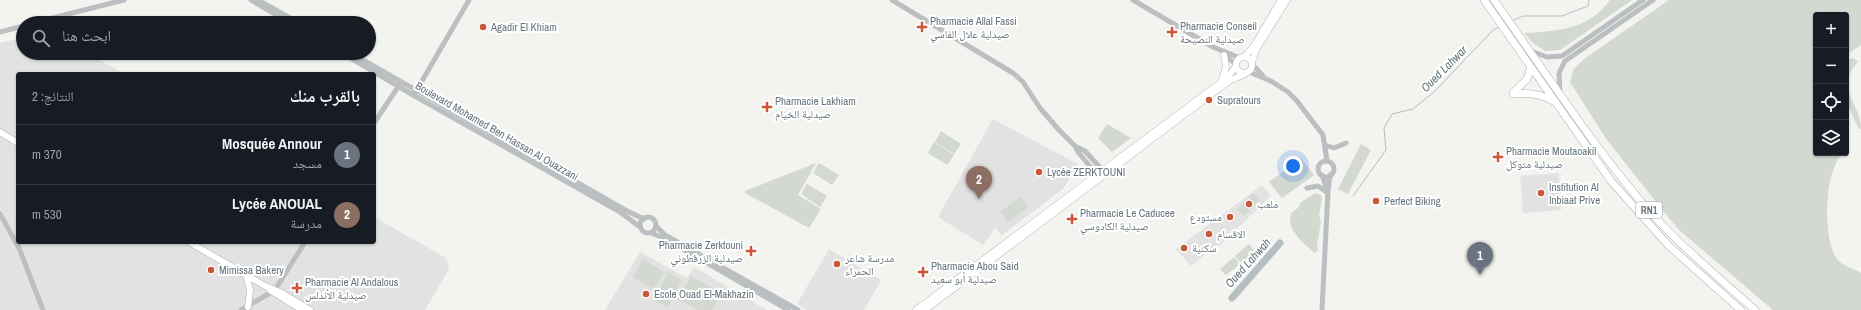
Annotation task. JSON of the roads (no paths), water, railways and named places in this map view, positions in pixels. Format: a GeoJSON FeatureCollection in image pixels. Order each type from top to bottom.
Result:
{"type":"FeatureCollection","features":[{"type":"Feature","properties":{"kind":"highway","name":"RN1"},"geometry":{"type":"LineString","coordinates":[[1484,0],[1611,181],[1642,218],[1669,246],[1741,310]]}},
{"type":"Feature","properties":{"kind":"highway","name":"RN1"},"geometry":{"type":"LineString","coordinates":[[1494,0],[1601,152],[1648,209],[1699,261],[1755,310]]}},
{"type":"Feature","properties":{"kind":"highway"},"geometry":{"type":"LineString","coordinates":[[1531,67],[1527,80],[1513,94],[1539,94],[1556,103]]}},
{"type":"Feature","properties":{"kind":"main road"},"geometry":{"type":"LineString","coordinates":[[925,310],[1230,75],[1236,65],[1254,46],[1281,0]]}},
{"type":"Feature","properties":{"kind":"main road"},"geometry":{"type":"LineString","coordinates":[[916,310],[1229,81],[1247,73],[1252,64],[1256,50],[1287,0]]}},
{"type":"Feature","properties":{"kind":"main road"},"geometry":{"type":"LineString","coordinates":[[1221,81],[1226,70],[1224,55]]}},
{"type":"Feature","properties":{"kind":"main road"},"geometry":{"type":"LineString","coordinates":[[1242,58],[1248,58],[1252,64]]}},
{"type":"Feature","properties":{"kind":"main road"},"geometry":{"type":"LineString","coordinates":[[1236,65],[1239,71],[1247,73]]}},
{"type":"Feature","properties":{"kind":"main road"},"geometry":{"type":"LineString","coordinates":[[0,132],[16,142]]}},
{"type":"Feature","properties":{"kind":"main road"},"geometry":{"type":"LineString","coordinates":[[192,244],[266,286],[302,310]]}},
{"type":"Feature","properties":{"kind":"main road"},"geometry":{"type":"LineString","coordinates":[[246,275],[250,290],[248,307]]}},
{"type":"Feature","properties":{"kind":"main road"},"geometry":{"type":"LineString","coordinates":[[274,292],[282,293],[310,310]]}},
{"type":"Feature","properties":{"kind":"street"},"geometry":{"type":"LineString","coordinates":[[60,16],[124,0]]}},
{"type":"Feature","properties":{"kind":"street"},"geometry":{"type":"LineString","coordinates":[[251,0],[278,16]]}},
{"type":"Feature","properties":{"kind":"street"},"geometry":{"type":"LineString","coordinates":[[258,0],[286,16]]}},
{"type":"Feature","properties":{"kind":"street"},"geometry":{"type":"LineString","coordinates":[[415,93],[469,0]]}},
{"type":"Feature","properties":{"kind":"street"},"geometry":{"type":"LineString","coordinates":[[892,0],[1013,73],[1023,82],[1040,108],[1059,130],[1075,146],[1085,151],[1102,174]]}},
{"type":"Feature","properties":{"kind":"street"},"geometry":{"type":"LineString","coordinates":[[1134,0],[1218,49],[1242,58]]}},
{"type":"Feature","properties":{"kind":"street"},"geometry":{"type":"LineString","coordinates":[[1529,50],[1547,57],[1562,56],[1642,0]]}},
{"type":"Feature","properties":{"kind":"street"},"geometry":{"type":"LineString","coordinates":[[1561,94],[1559,73],[1565,61],[1653,0]]}},
{"type":"Feature","properties":{"kind":"street"},"geometry":{"type":"LineString","coordinates":[[0,32],[16,28]]}},
{"type":"Feature","properties":{"kind":"street"},"geometry":{"type":"LineString","coordinates":[[1218,49],[1236,65]]}},
{"type":"Feature","properties":{"kind":"street","name":"Boulevard Mohamed Ben Hassan Al Ouazzani"},"geometry":{"type":"LineString","coordinates":[[354,60],[376,72]]}},
{"type":"Feature","properties":{"kind":"street","name":"Boulevard Mohamed Ben Hassan Al Ouazzani"},"geometry":{"type":"LineString","coordinates":[[362,60],[399,85]]}},
{"type":"Feature","properties":{"kind":"street"},"geometry":{"type":"LineString","coordinates":[[1252,64],[1266,78],[1288,92],[1323,135],[1325,146],[1324,161],[1318,168],[1328,192]]}},
{"type":"Feature","properties":{"kind":"street","name":"Boulevard Mohamed Ben Hassan Al Ouazzani"},"geometry":{"type":"LineString","coordinates":[[376,72],[627,212],[644,219]]}},
{"type":"Feature","properties":{"kind":"street"},"geometry":{"type":"LineString","coordinates":[[1247,73],[1266,78]]}},
{"type":"Feature","properties":{"kind":"street"},"geometry":{"type":"LineString","coordinates":[[376,120],[399,85]]}},
{"type":"Feature","properties":{"kind":"street","name":"Boulevard Mohamed Ben Hassan Al Ouazzani"},"geometry":{"type":"LineString","coordinates":[[415,93],[620,212],[640,227]]}},
{"type":"Feature","properties":{"kind":"street"},"geometry":{"type":"LineString","coordinates":[[1325,146],[1334,148],[1346,144]]}},
{"type":"Feature","properties":{"kind":"street"},"geometry":{"type":"LineString","coordinates":[[1322,310],[1328,192],[1330,175],[1333,172],[1334,167],[1324,161]]}},
{"type":"Feature","properties":{"kind":"street"},"geometry":{"type":"LineString","coordinates":[[1322,176],[1330,175]]}},
{"type":"Feature","properties":{"kind":"street"},"geometry":{"type":"LineString","coordinates":[[1307,188],[1318,186],[1328,192]]}},
{"type":"Feature","properties":{"kind":"street"},"geometry":{"type":"LineString","coordinates":[[0,214],[16,243]]}},
{"type":"Feature","properties":{"kind":"street"},"geometry":{"type":"LineString","coordinates":[[788,310],[664,238],[651,233],[644,233],[640,227],[641,222],[648,217],[653,219],[656,226],[665,235],[798,310]]}},
{"type":"Feature","properties":{"kind":"street"},"geometry":{"type":"LineString","coordinates":[[651,233],[656,226]]}},
{"type":"Feature","properties":{"kind":"street"},"geometry":{"type":"LineString","coordinates":[[17,244],[43,310]]}},
{"type":"Feature","properties":{"kind":"street"},"geometry":{"type":"LineString","coordinates":[[241,310],[274,292],[304,244]]}},
{"type":"Feature","properties":{"kind":"waterway","name":"Oued Lahwar"},"geometry":{"type":"LineString","coordinates":[[1512,21],[1523,16],[1562,16],[1588,6],[1589,0]]}},
{"type":"Feature","properties":{"kind":"waterway","name":"Oued Lahwar"},"geometry":{"type":"LineString","coordinates":[[1353,196],[1386,150],[1384,128],[1392,114],[1413,109],[1434,92],[1493,30],[1500,27]]}},
{"type":"Feature","properties":{"kind":"waterway","name":"Oued Lahwah"},"geometry":{"type":"LineString","coordinates":[[1232,298],[1280,243]]}},
{"type":"Feature","properties":{"kind":"place","name":"Agadir El Khiam"},"geometry":{"type":"Point","coordinates":[483,27]}},
{"type":"Feature","properties":{"kind":"place","name":"Pharmacie Allal Fassi صيدلية علال الفاسي"},"geometry":{"type":"Point","coordinates":[922,27]}},
{"type":"Feature","properties":{"kind":"place","name":"Pharmacie Conseil صيدلية النصيحة"},"geometry":{"type":"Point","coordinates":[1172,32]}},
{"type":"Feature","properties":{"kind":"place","name":"Supratours"},"geometry":{"type":"Point","coordinates":[1209,100]}},
{"type":"Feature","properties":{"kind":"place","name":"Pharmacie Lakhiam صيدلية الخيام"},"geometry":{"type":"Point","coordinates":[767,107]}},
{"type":"Feature","properties":{"kind":"place","name":"Pharmacie Moutaoakil صيدلية متوكل"},"geometry":{"type":"Point","coordinates":[1498,157]}},
{"type":"Feature","properties":{"kind":"place","name":"Lycée ZERKTOUNI"},"geometry":{"type":"Point","coordinates":[1039,172]}},
{"type":"Feature","properties":{"kind":"place","name":"Institution Al Inbiaat Prive"},"geometry":{"type":"Point","coordinates":[1541,193]}},
{"type":"Feature","properties":{"kind":"place","name":"Lycée ANOUAL"},"geometry":{"type":"Point","coordinates":[979,199]}},
{"type":"Feature","properties":{"kind":"place","name":"Perfect Biking"},"geometry":{"type":"Point","coordinates":[1376,201]}},
{"type":"Feature","properties":{"kind":"place","name":"ملعب"},"geometry":{"type":"Point","coordinates":[1249,204]}},
{"type":"Feature","properties":{"kind":"place","name":"مستودع"},"geometry":{"type":"Point","coordinates":[1230,217]}},
{"type":"Feature","properties":{"kind":"place","name":"Pharmacie Le Caducee صيدلية الكادوسي"},"geometry":{"type":"Point","coordinates":[1072,219]}},
{"type":"Feature","properties":{"kind":"place","name":"الاقسام"},"geometry":{"type":"Point","coordinates":[1209,234]}},
{"type":"Feature","properties":{"kind":"place","name":"سكنية"},"geometry":{"type":"Point","coordinates":[1184,248]}},
{"type":"Feature","properties":{"kind":"place","name":"Pharmacie Zerktouni صيدلية الزرقطوني"},"geometry":{"type":"Point","coordinates":[751,251]}},
{"type":"Feature","properties":{"kind":"place","name":"مدرسة شاعر الحمراء"},"geometry":{"type":"Point","coordinates":[837,264]}},
{"type":"Feature","properties":{"kind":"place","name":"Mimissa Bakery"},"geometry":{"type":"Point","coordinates":[211,270]}},
{"type":"Feature","properties":{"kind":"place","name":"Pharmacie Abou Said صيدلية أبو سعيد"},"geometry":{"type":"Point","coordinates":[923,272]}},
{"type":"Feature","properties":{"kind":"place","name":"Mosquée Annour"},"geometry":{"type":"Point","coordinates":[1480,275]}},
{"type":"Feature","properties":{"kind":"place","name":"Pharmacie Al Andalous صيدلية الأندلس"},"geometry":{"type":"Point","coordinates":[297,288]}},
{"type":"Feature","properties":{"kind":"place","name":"Ecole Ouad El-Makhazin"},"geometry":{"type":"Point","coordinates":[646,294]}}]}
